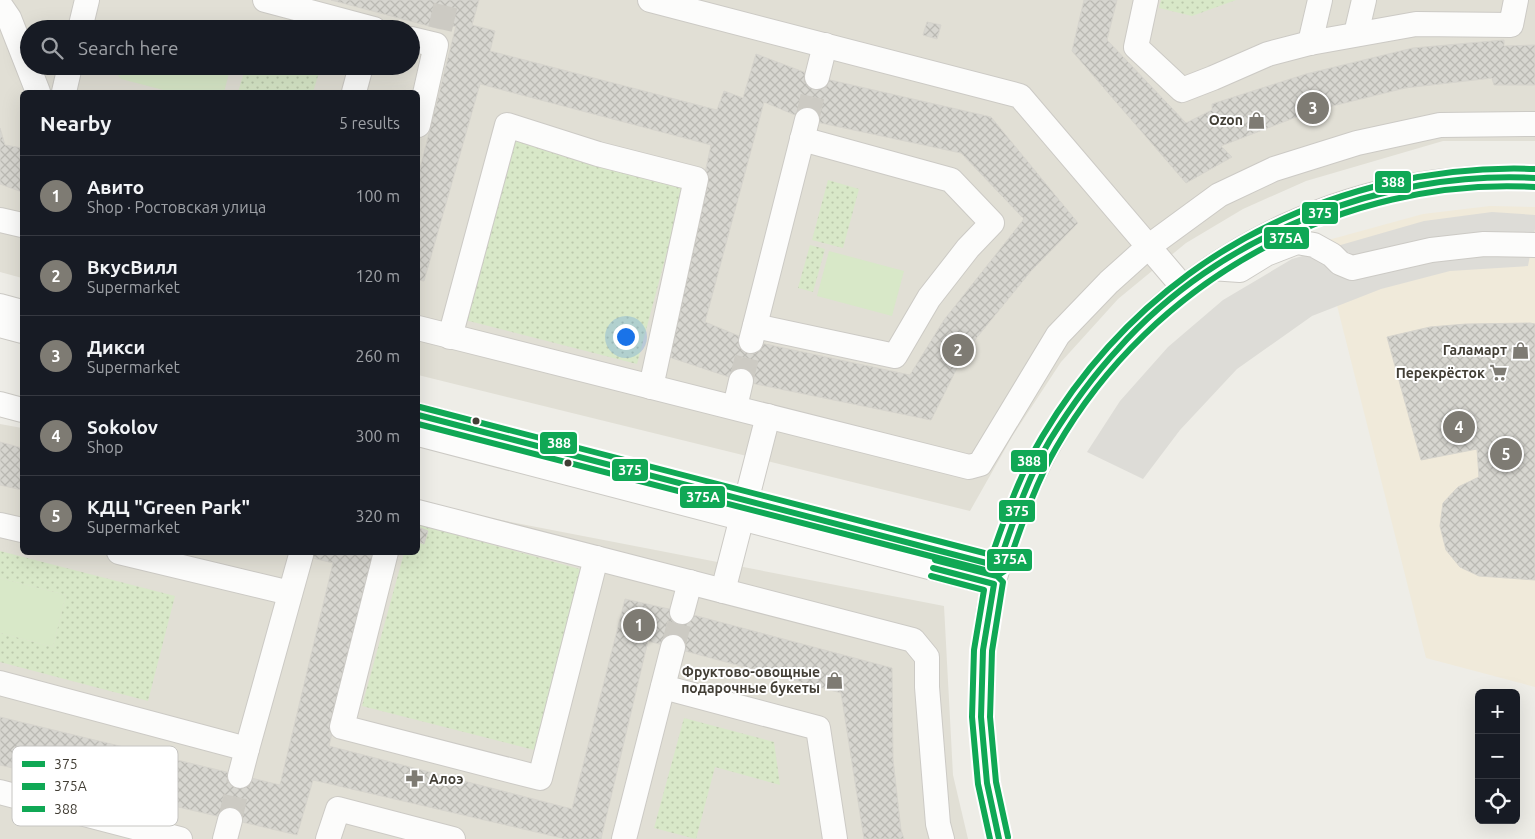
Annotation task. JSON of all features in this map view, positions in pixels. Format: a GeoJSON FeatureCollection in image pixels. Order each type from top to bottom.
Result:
{"type":"FeatureCollection","features":[{"type":"Feature","properties":{"kind":"street"},"geometry":{"type":"LineString","coordinates":[[82,20],[87,0]]}},
{"type":"Feature","properties":{"kind":"street"},"geometry":{"type":"LineString","coordinates":[[265,0],[339,20]]}},
{"type":"Feature","properties":{"kind":"street"},"geometry":{"type":"LineString","coordinates":[[650,0],[1020,96],[1183,287]]}},
{"type":"Feature","properties":{"kind":"street"},"geometry":{"type":"LineString","coordinates":[[1146,0],[1136,47],[1182,90],[1268,54],[1310,43],[1416,24],[1511,25],[1516,0]]}},
{"type":"Feature","properties":{"kind":"street"},"geometry":{"type":"LineString","coordinates":[[1310,43],[1320,0]]}},
{"type":"Feature","properties":{"kind":"street"},"geometry":{"type":"LineString","coordinates":[[1356,34],[1364,0]]}},
{"type":"Feature","properties":{"kind":"street"},"geometry":{"type":"LineString","coordinates":[[0,5],[9,18],[20,46]]}},
{"type":"Feature","properties":{"kind":"street"},"geometry":{"type":"LineString","coordinates":[[420,38],[438,37],[420,116]]}},
{"type":"Feature","properties":{"kind":"street"},"geometry":{"type":"LineString","coordinates":[[817,78],[825,45]]}},
{"type":"Feature","properties":{"kind":"street"},"geometry":{"type":"LineString","coordinates":[[31,75],[37,90]]}},
{"type":"Feature","properties":{"kind":"street"},"geometry":{"type":"LineString","coordinates":[[64,90],[68,75]]}},
{"type":"Feature","properties":{"kind":"street"},"geometry":{"type":"LineString","coordinates":[[355,90],[359,75]]}},
{"type":"Feature","properties":{"kind":"street"},"geometry":{"type":"LineString","coordinates":[[420,329],[969,467],[980,464],[1058,335],[1109,282],[1148,247],[1219,195],[1274,169],[1357,143],[1440,125],[1535,124]]}},
{"type":"Feature","properties":{"kind":"street"},"geometry":{"type":"LineString","coordinates":[[450,337],[506,125],[598,154],[696,180],[651,387]]}},
{"type":"Feature","properties":{"kind":"street"},"geometry":{"type":"LineString","coordinates":[[804,129],[951,180],[992,223],[968,248],[928,298],[895,356],[753,333],[804,129]]}},
{"type":"Feature","properties":{"kind":"street"},"geometry":{"type":"LineString","coordinates":[[999,839],[987,783],[981,716],[983,650],[996,575],[1020,502],[1050,441],[1087,384],[1132,333],[1183,287],[1236,251],[1303,217],[1347,202],[1392,190],[1438,182],[1484,178],[1535,178]]}},
{"type":"Feature","properties":{"kind":"street"},"geometry":{"type":"LineString","coordinates":[[0,220],[20,225]]}},
{"type":"Feature","properties":{"kind":"street"},"geometry":{"type":"LineString","coordinates":[[1212,268],[1240,270],[1266,254],[1297,242],[1314,245],[1332,255],[1340,263],[1352,268],[1430,250],[1484,244],[1535,245]]}},
{"type":"Feature","properties":{"kind":"street"},"geometry":{"type":"LineString","coordinates":[[0,306],[20,311]]}},
{"type":"Feature","properties":{"kind":"street"},"geometry":{"type":"LineString","coordinates":[[0,325],[20,330]]}},
{"type":"Feature","properties":{"kind":"street"},"geometry":{"type":"LineString","coordinates":[[734,408],[741,381]]}},
{"type":"Feature","properties":{"kind":"street"},"geometry":{"type":"LineString","coordinates":[[0,404],[20,409]]}},
{"type":"Feature","properties":{"kind":"street"},"geometry":{"type":"LineString","coordinates":[[420,415],[744,509],[996,575]]}},
{"type":"Feature","properties":{"kind":"street"},"geometry":{"type":"LineString","coordinates":[[723,591],[768,416]]}},
{"type":"Feature","properties":{"kind":"street"},"geometry":{"type":"LineString","coordinates":[[420,434],[744,509]]}},
{"type":"Feature","properties":{"kind":"street"},"geometry":{"type":"LineString","coordinates":[[420,513],[913,640],[927,657],[928,706],[938,824],[942,839]]}},
{"type":"Feature","properties":{"kind":"street"},"geometry":{"type":"LineString","coordinates":[[0,525],[20,530]]}},
{"type":"Feature","properties":{"kind":"street"},"geometry":{"type":"LineString","coordinates":[[132,555],[290,592]]}},
{"type":"Feature","properties":{"kind":"street"},"geometry":{"type":"LineString","coordinates":[[385,555],[342,727],[540,778],[596,558]]}},
{"type":"Feature","properties":{"kind":"street"},"geometry":{"type":"LineString","coordinates":[[240,776],[301,556]]}},
{"type":"Feature","properties":{"kind":"street"},"geometry":{"type":"LineString","coordinates":[[682,612],[690,582]]}},
{"type":"Feature","properties":{"kind":"street"},"geometry":{"type":"LineString","coordinates":[[624,839],[673,647]]}},
{"type":"Feature","properties":{"kind":"street"},"geometry":{"type":"LineString","coordinates":[[0,683],[247,749]]}},
{"type":"Feature","properties":{"kind":"street"},"geometry":{"type":"LineString","coordinates":[[663,687],[818,728],[835,839]]}},
{"type":"Feature","properties":{"kind":"street"},"geometry":{"type":"LineString","coordinates":[[328,839],[338,809],[453,839]]}},
{"type":"Feature","properties":{"kind":"street"},"geometry":{"type":"LineString","coordinates":[[130,826],[180,839]]}},
{"type":"Feature","properties":{"kind":"shaded area"},"geometry":{"type":"Polygon","coordinates":[[[0,0],[1535,0],[1535,141],[1443,141],[1306,181],[1243,209],[1186,243],[1118,299],[1061,362],[1013,435],[970,511],[420,375],[420,90],[20,90],[20,277],[0,272],[0,0]]]}},
{"type":"Feature","properties":{"kind":"shaded area"},"geometry":{"type":"Polygon","coordinates":[[[1490,206],[1535,207],[1535,687],[1426,658],[1321,242],[1423,214],[1490,206]]]}},
{"type":"Feature","properties":{"kind":"shaded area"},"geometry":{"type":"Polygon","coordinates":[[[1492,212],[1535,215],[1535,229],[1528,266],[1450,271],[1381,289],[1312,316],[1237,369],[1180,430],[1143,479],[1087,452],[1120,401],[1168,347],[1223,300],[1292,259],[1424,221],[1492,212]]]}},
{"type":"Feature","properties":{"kind":"shaded area"},"geometry":{"type":"Polygon","coordinates":[[[0,424],[20,428],[20,555],[420,555],[420,504],[944,606],[953,775],[968,839],[0,839],[0,424]]]}},
{"type":"Feature","properties":{"kind":"green space"},"geometry":{"type":"Polygon","coordinates":[[[1161,0],[1236,0],[1192,16],[1159,8],[1161,0]]]}},
{"type":"Feature","properties":{"kind":"green space"},"geometry":{"type":"Polygon","coordinates":[[[118,75],[229,75],[225,90],[163,90],[121,79],[118,75]]]}},
{"type":"Feature","properties":{"kind":"green space"},"geometry":{"type":"Polygon","coordinates":[[[243,75],[318,75],[314,90],[239,90],[243,75]]]}},
{"type":"Feature","properties":{"kind":"green space"},"geometry":{"type":"Polygon","coordinates":[[[515,136],[685,184],[637,364],[465,320],[515,136]]]}},
{"type":"Feature","properties":{"kind":"green space"},"geometry":{"type":"Polygon","coordinates":[[[828,180],[859,189],[843,248],[812,240],[828,180]]]}},
{"type":"Feature","properties":{"kind":"green space"},"geometry":{"type":"Polygon","coordinates":[[[810,245],[825,249],[813,292],[798,288],[810,245]]]}},
{"type":"Feature","properties":{"kind":"green space"},"geometry":{"type":"Polygon","coordinates":[[[829,251],[904,271],[892,316],[817,296],[829,251]]]}},
{"type":"Feature","properties":{"kind":"green space"},"geometry":{"type":"Polygon","coordinates":[[[420,525],[583,570],[534,750],[362,706],[403,555],[420,555],[420,525]]]}},
{"type":"Feature","properties":{"kind":"green space"},"geometry":{"type":"Polygon","coordinates":[[[0,551],[175,596],[148,701],[0,662],[0,633],[53,647],[66,595],[0,578],[0,551]]]}},
{"type":"Feature","properties":{"kind":"green space"},"geometry":{"type":"Polygon","coordinates":[[[0,578],[66,595],[53,647],[0,633],[0,578]]]}},
{"type":"Feature","properties":{"kind":"green space"},"geometry":{"type":"Polygon","coordinates":[[[684,718],[774,742],[780,785],[715,767],[696,839],[654,828],[684,718]]]}},
{"type":"Feature","properties":{"kind":"building"},"geometry":{"type":"Polygon","coordinates":[[[331,0],[479,0],[472,25],[495,31],[490,51],[717,110],[724,91],[743,98],[756,54],[817,77],[991,117],[1078,223],[1031,271],[965,352],[931,420],[741,381],[666,356],[711,145],[480,84],[424,281],[420,280],[420,169],[456,26],[440,29],[420,24],[420,20],[406,20],[331,0]],[[764,102],[705,322],[751,341],[910,375],[944,320],[1024,219],[961,153],[807,120],[764,102]]]}},
{"type":"Feature","properties":{"kind":"building"},"geometry":{"type":"Polygon","coordinates":[[[1084,0],[1117,0],[1107,40],[1186,123],[1212,110],[1212,104],[1306,74],[1413,48],[1504,40],[1504,46],[1535,45],[1535,85],[1494,85],[1492,78],[1405,88],[1312,111],[1221,146],[1232,157],[1186,183],[1072,51],[1084,0]]]}},
{"type":"Feature","properties":{"kind":"building"},"geometry":{"type":"Polygon","coordinates":[[[927,22],[941,25],[937,39],[923,35],[927,22]]]}},
{"type":"Feature","properties":{"kind":"building"},"geometry":{"type":"Polygon","coordinates":[[[0,128],[5,145],[20,148],[20,191],[0,184],[0,128]]]}},
{"type":"Feature","properties":{"kind":"building"},"geometry":{"type":"Polygon","coordinates":[[[1466,324],[1535,324],[1535,580],[1479,576],[1460,567],[1446,550],[1440,526],[1443,503],[1458,487],[1479,477],[1477,449],[1421,460],[1387,337],[1430,327],[1466,324]]]}},
{"type":"Feature","properties":{"kind":"building"},"geometry":{"type":"Polygon","coordinates":[[[0,442],[20,447],[20,490],[0,485],[0,442]]]}},
{"type":"Feature","properties":{"kind":"building"},"geometry":{"type":"Polygon","coordinates":[[[420,528],[428,531],[424,544],[420,543],[420,528]]]}},
{"type":"Feature","properties":{"kind":"building"},"geometry":{"type":"Polygon","coordinates":[[[300,555],[373,555],[329,746],[572,809],[625,599],[682,612],[892,668],[893,759],[901,830],[904,839],[864,839],[841,693],[648,641],[601,839],[566,839],[313,780],[297,835],[178,807],[178,760],[280,785],[333,563],[300,555]]]}},
{"type":"Feature","properties":{"kind":"building"},"geometry":{"type":"Polygon","coordinates":[[[0,717],[119,746],[12,746],[12,768],[0,765],[0,717]]]}},
{"type":"Feature","properties":{"kind":"tunnel"},"geometry":{"type":"LineString","coordinates":[[440,29],[447,0]]}},
{"type":"Feature","properties":{"kind":"tunnel"},"geometry":{"type":"LineString","coordinates":[[807,120],[817,77]]}},
{"type":"Feature","properties":{"kind":"tunnel"},"geometry":{"type":"LineString","coordinates":[[741,381],[751,341]]}},
{"type":"Feature","properties":{"kind":"tunnel"},"geometry":{"type":"LineString","coordinates":[[673,647],[682,612]]}},
{"type":"Feature","properties":{"kind":"tunnel"},"geometry":{"type":"LineString","coordinates":[[230,820],[240,776]]}},
{"type":"Feature","properties":{"kind":"transit line","name":"388"},"geometry":{"type":"LineString","coordinates":[[420,407],[992,555],[1027,465],[1042,437],[1073,390],[1108,347],[1147,308],[1189,274],[1234,244],[1283,219],[1335,199],[1389,183],[1443,173],[1498,169],[1535,169]]}},
{"type":"Feature","properties":{"kind":"transit line","name":"375"},"geometry":{"type":"LineString","coordinates":[[420,416],[998,566],[1034,470],[1050,440],[1073,405],[1118,349],[1159,309],[1204,273],[1254,243],[1307,218],[1363,199],[1420,185],[1478,178],[1535,178]]}},
{"type":"Feature","properties":{"kind":"transit line","name":"375А"},"geometry":{"type":"LineString","coordinates":[[420,425],[1000,574],[1006,570],[1028,508],[1048,462],[1096,388],[1144,335],[1199,289],[1259,250],[1324,220],[1392,200],[1463,188],[1535,187]]}},
{"type":"Feature","properties":{"kind":"transit line","name":"388"},"geometry":{"type":"LineString","coordinates":[[935,560],[997,576],[1003,582],[992,651],[990,717],[996,782],[1008,837]]}},
{"type":"Feature","properties":{"kind":"transit line","name":"375"},"geometry":{"type":"LineString","coordinates":[[933,568],[994,584],[983,650],[981,717],[987,783],[999,839]]}},
{"type":"Feature","properties":{"kind":"transit line","name":"375А"},"geometry":{"type":"LineString","coordinates":[[931,576],[984,590],[974,650],[972,717],[978,784],[990,839]]}},
{"type":"Feature","properties":{"kind":"place","name":"Дикси"},"geometry":{"type":"Point","coordinates":[1313,108]}},
{"type":"Feature","properties":{"kind":"place","name":"Ozon"},"geometry":{"type":"Point","coordinates":[1257,120]}},
{"type":"Feature","properties":{"kind":"place","name":"ВкусВилл"},"geometry":{"type":"Point","coordinates":[958,350]}},
{"type":"Feature","properties":{"kind":"place","name":"Галамарт"},"geometry":{"type":"Point","coordinates":[1521,350]}},
{"type":"Feature","properties":{"kind":"place","name":"Перекрёсток"},"geometry":{"type":"Point","coordinates":[1499,373]}},
{"type":"Feature","properties":{"kind":"place","name":"Sokolov"},"geometry":{"type":"Point","coordinates":[1459,427]}},
{"type":"Feature","properties":{"kind":"place","name":"КДЦ \"Green Park\""},"geometry":{"type":"Point","coordinates":[1506,454]}},
{"type":"Feature","properties":{"kind":"place","name":"Авито"},"geometry":{"type":"Point","coordinates":[639,625]}},
{"type":"Feature","properties":{"kind":"place","name":"Фруктово-овощные подарочные букеты"},"geometry":{"type":"Point","coordinates":[834,680]}},
{"type":"Feature","properties":{"kind":"place","name":"Алоэ"},"geometry":{"type":"Point","coordinates":[415,779]}}]}
